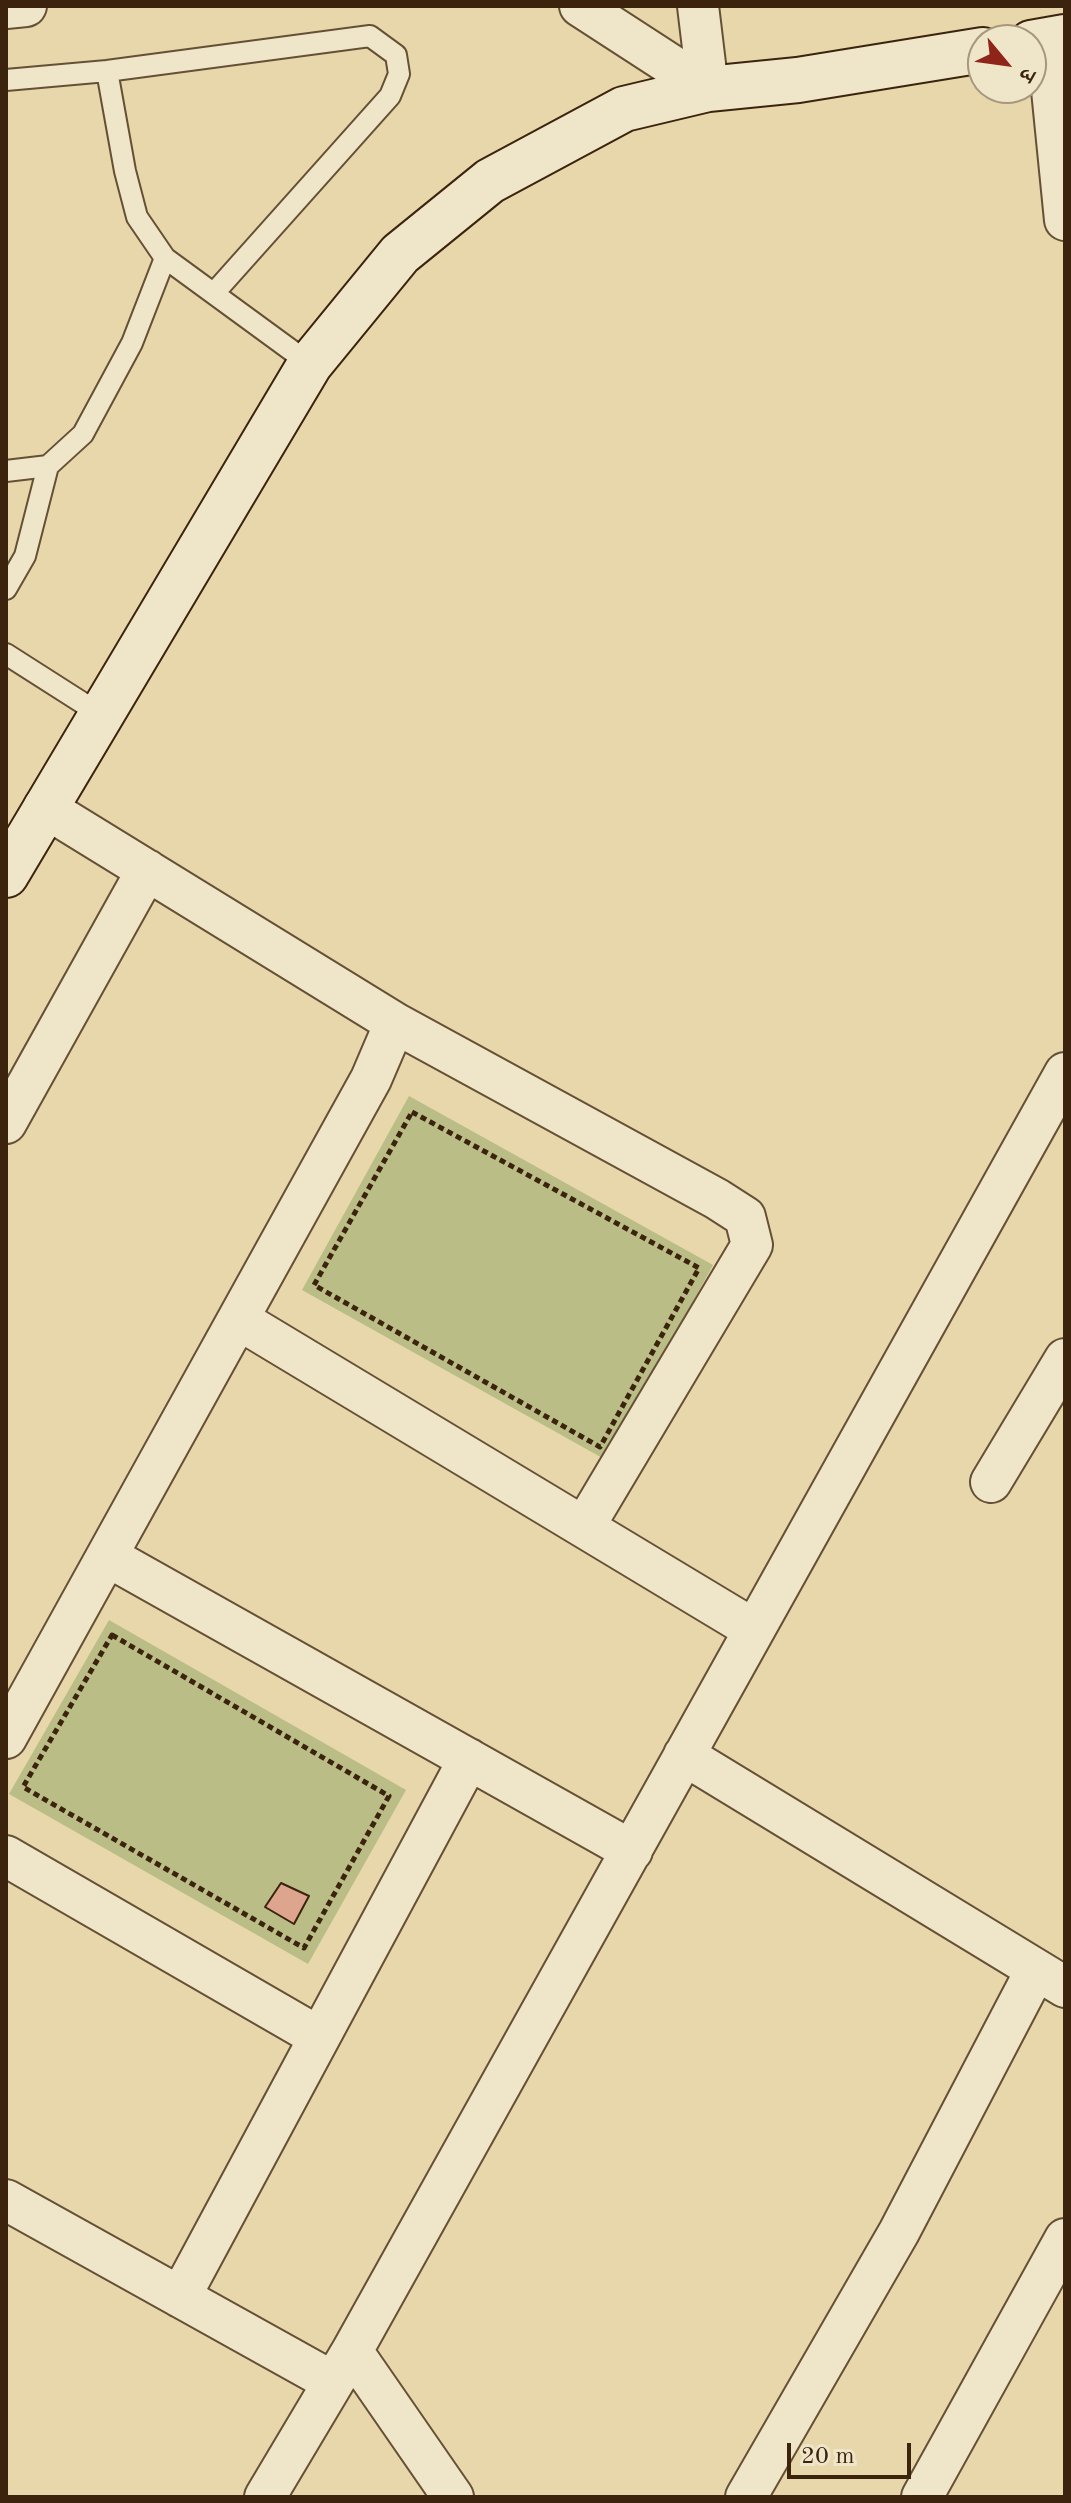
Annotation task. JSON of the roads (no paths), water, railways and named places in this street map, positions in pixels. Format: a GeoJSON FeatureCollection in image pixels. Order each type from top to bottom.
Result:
{"type":"FeatureCollection","features":[{"type":"Feature","properties":{"kind":"street"},"geometry":{"type":"LineString","coordinates":[[6,8],[26,6]]}},
{"type":"Feature","properties":{"kind":"street"},"geometry":{"type":"LineString","coordinates":[[580,6],[708,89]]}},
{"type":"Feature","properties":{"kind":"street"},"geometry":{"type":"LineString","coordinates":[[698,6],[708,89]]}},
{"type":"Feature","properties":{"kind":"street"},"geometry":{"type":"LineString","coordinates":[[1048,40],[1064,199]]}},
{"type":"Feature","properties":{"kind":"street"},"geometry":{"type":"LineString","coordinates":[[6,875],[310,364],[400,254],[490,181],[624,109],[708,89],[798,80],[967,53]]}},
{"type":"Feature","properties":{"kind":"street"},"geometry":{"type":"LineString","coordinates":[[44,807],[395,1023],[745,1217],[752,1245],[584,1527]]}},
{"type":"Feature","properties":{"kind":"street"},"geometry":{"type":"LineString","coordinates":[[6,1123],[147,870]]}},
{"type":"Feature","properties":{"kind":"street"},"geometry":{"type":"LineString","coordinates":[[6,1738],[371,1079],[395,1023]]}},
{"type":"Feature","properties":{"kind":"street"},"geometry":{"type":"LineString","coordinates":[[265,2497],[632,1851],[1065,1073]]}},
{"type":"Feature","properties":{"kind":"street"},"geometry":{"type":"LineString","coordinates":[[238,1319],[753,1629]]}},
{"type":"Feature","properties":{"kind":"street"},"geometry":{"type":"LineString","coordinates":[[991,1482],[1065,1359]]}},
{"type":"Feature","properties":{"kind":"street"},"geometry":{"type":"LineString","coordinates":[[107,1556],[632,1851]]}},
{"type":"Feature","properties":{"kind":"street"},"geometry":{"type":"LineString","coordinates":[[684,1755],[1051,1978],[746,2497]]}},
{"type":"Feature","properties":{"kind":"street"},"geometry":{"type":"LineString","coordinates":[[180,2297],[469,1759]]}},
{"type":"Feature","properties":{"kind":"street"},"geometry":{"type":"LineString","coordinates":[[6,1856],[319,2037]]}},
{"type":"Feature","properties":{"kind":"street"},"geometry":{"type":"LineString","coordinates":[[6,2200],[180,2297],[342,2366],[453,2497]]}},
{"type":"Feature","properties":{"kind":"street"},"geometry":{"type":"LineString","coordinates":[[922,2497],[1065,2239]]}},
{"type":"Feature","properties":{"kind":"lane"},"geometry":{"type":"LineString","coordinates":[[6,80],[107,71],[370,36],[396,55],[399,74],[390,96],[214,293]]}},
{"type":"Feature","properties":{"kind":"lane"},"geometry":{"type":"LineString","coordinates":[[107,71],[125,171],[137,217],[165,258],[310,364]]}},
{"type":"Feature","properties":{"kind":"lane"},"geometry":{"type":"LineString","coordinates":[[6,589],[25,556],[48,466],[83,434],[132,343],[165,258]]}},
{"type":"Feature","properties":{"kind":"lane"},"geometry":{"type":"LineString","coordinates":[[6,471],[48,466]]}},
{"type":"Feature","properties":{"kind":"lane"},"geometry":{"type":"LineString","coordinates":[[6,654],[100,714]]}}]}
